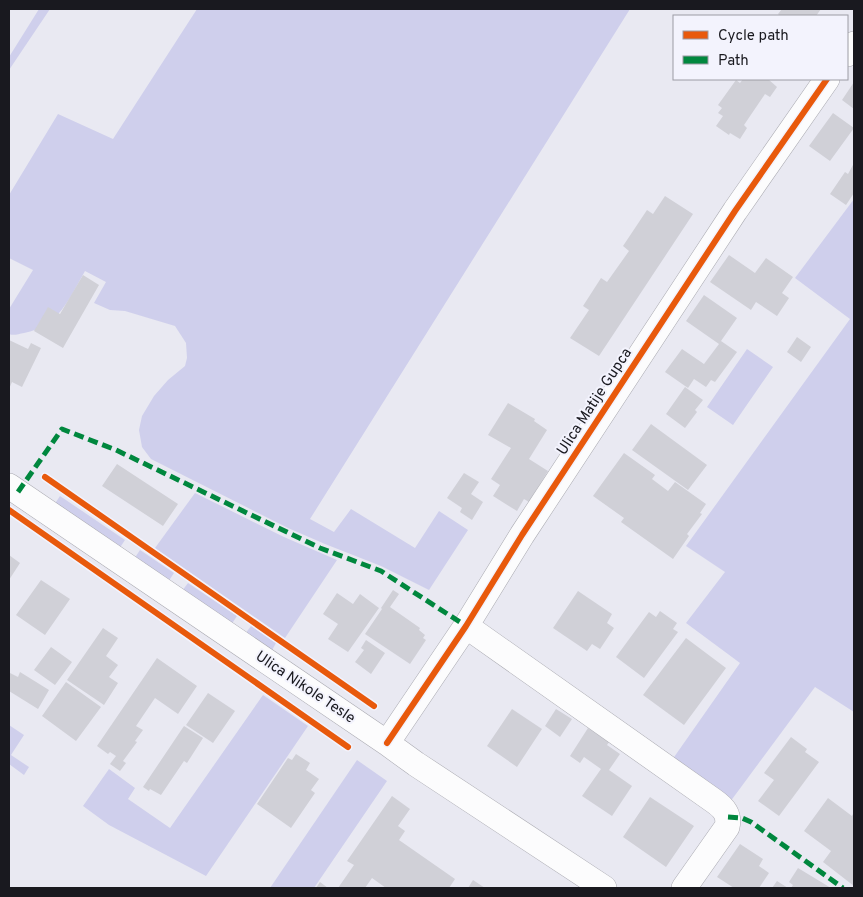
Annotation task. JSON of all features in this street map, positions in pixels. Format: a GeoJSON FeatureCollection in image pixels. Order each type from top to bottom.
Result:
{"type":"FeatureCollection","features":[{"type":"Feature","properties":{"kind":"street","name":"Ulica Matije Gupca"},"geometry":{"type":"LineString","coordinates":[[387,743],[466,626],[522,535],[734,210],[826,80]]}},
{"type":"Feature","properties":{"kind":"street","name":"Ulica Nikole Tesle"},"geometry":{"type":"LineString","coordinates":[[9,486],[425,770],[604,888]]}},
{"type":"Feature","properties":{"kind":"street"},"geometry":{"type":"LineString","coordinates":[[466,626],[714,801],[725,811],[729,821],[727,827],[684,888]]}},
{"type":"Feature","properties":{"kind":"shaded area"},"geometry":{"type":"Polygon","coordinates":[[[39,9],[50,9],[9,70],[9,57],[39,9]]]}},
{"type":"Feature","properties":{"kind":"shaded area"},"geometry":{"type":"Polygon","coordinates":[[[197,9],[630,9],[310,519],[334,532],[351,509],[415,548],[439,511],[468,530],[429,590],[381,566],[288,528],[151,459],[142,447],[139,430],[142,416],[154,396],[168,380],[185,366],[187,358],[186,343],[175,326],[125,311],[110,310],[94,303],[106,282],[85,271],[68,301],[54,318],[36,329],[16,335],[9,334],[9,309],[33,270],[9,258],[9,195],[58,114],[113,139],[197,9]]]}},
{"type":"Feature","properties":{"kind":"shaded area"},"geometry":{"type":"Polygon","coordinates":[[[854,199],[854,712],[815,687],[730,802],[672,760],[740,663],[686,623],[725,572],[686,546],[850,319],[795,278],[854,199]]]}},
{"type":"Feature","properties":{"kind":"shaded area"},"geometry":{"type":"Polygon","coordinates":[[[747,349],[773,367],[733,425],[707,407],[747,349]]]}},
{"type":"Feature","properties":{"kind":"shaded area"},"geometry":{"type":"Polygon","coordinates":[[[195,493],[284,537],[337,560],[285,638],[155,548],[195,493]]]}},
{"type":"Feature","properties":{"kind":"shaded area"},"geometry":{"type":"Polygon","coordinates":[[[60,496],[125,540],[119,549],[54,505],[60,496]]]}},
{"type":"Feature","properties":{"kind":"shaded area"},"geometry":{"type":"Polygon","coordinates":[[[140,550],[174,573],[168,582],[134,559],[140,550]]]}},
{"type":"Feature","properties":{"kind":"shaded area"},"geometry":{"type":"Polygon","coordinates":[[[188,583],[237,616],[231,625],[182,591],[188,583]]]}},
{"type":"Feature","properties":{"kind":"shaded area"},"geometry":{"type":"Polygon","coordinates":[[[251,626],[276,643],[271,652],[245,634],[251,626]]]}},
{"type":"Feature","properties":{"kind":"shaded area"},"geometry":{"type":"Polygon","coordinates":[[[263,695],[308,726],[206,876],[109,825],[83,806],[109,769],[135,788],[128,799],[170,828],[263,695]]]}},
{"type":"Feature","properties":{"kind":"shaded area"},"geometry":{"type":"Polygon","coordinates":[[[9,725],[24,735],[11,755],[29,767],[24,775],[9,764],[9,725]]]}},
{"type":"Feature","properties":{"kind":"shaded area"},"geometry":{"type":"Polygon","coordinates":[[[357,760],[387,781],[314,888],[270,888],[357,760]]]}},
{"type":"Feature","properties":{"kind":"building"},"geometry":{"type":"Polygon","coordinates":[[[782,9],[821,9],[817,15],[778,14],[782,9]]]}},
{"type":"Feature","properties":{"kind":"building"},"geometry":{"type":"Polygon","coordinates":[[[736,80],[740,83],[742,80],[769,80],[777,87],[770,97],[765,94],[744,125],[747,128],[740,139],[730,133],[729,135],[716,126],[723,116],[718,113],[722,108],[718,105],[736,80]]]}},
{"type":"Feature","properties":{"kind":"building"},"geometry":{"type":"Polygon","coordinates":[[[854,82],[854,109],[842,100],[854,82]]]}},
{"type":"Feature","properties":{"kind":"building"},"geometry":{"type":"Polygon","coordinates":[[[833,113],[854,128],[830,161],[809,146],[833,113]]]}},
{"type":"Feature","properties":{"kind":"building"},"geometry":{"type":"Polygon","coordinates":[[[854,163],[854,193],[846,205],[830,194],[845,172],[848,174],[854,163]]]}},
{"type":"Feature","properties":{"kind":"building"},"geometry":{"type":"Polygon","coordinates":[[[665,196],[693,214],[599,356],[570,338],[589,310],[583,306],[601,278],[607,282],[629,251],[623,246],[647,210],[653,214],[665,196]]]}},
{"type":"Feature","properties":{"kind":"building"},"geometry":{"type":"Polygon","coordinates":[[[729,255],[755,273],[766,258],[793,277],[782,293],[789,298],[777,316],[756,302],[751,310],[710,282],[729,255]]]}},
{"type":"Feature","properties":{"kind":"building"},"geometry":{"type":"Polygon","coordinates":[[[83,275],[99,285],[63,348],[34,331],[48,307],[60,314],[83,275]]]}},
{"type":"Feature","properties":{"kind":"building"},"geometry":{"type":"Polygon","coordinates":[[[704,295],[737,318],[721,341],[737,352],[715,382],[711,380],[706,387],[694,379],[688,388],[665,372],[682,349],[704,364],[719,344],[686,321],[704,295]]]}},
{"type":"Feature","properties":{"kind":"building"},"geometry":{"type":"Polygon","coordinates":[[[797,337],[811,347],[801,362],[787,352],[797,337]]]}},
{"type":"Feature","properties":{"kind":"building"},"geometry":{"type":"Polygon","coordinates":[[[9,340],[28,349],[31,343],[41,348],[22,387],[12,382],[9,389],[9,340]]]}},
{"type":"Feature","properties":{"kind":"building"},"geometry":{"type":"Polygon","coordinates":[[[685,387],[703,400],[685,428],[666,414],[685,387]]]}},
{"type":"Feature","properties":{"kind":"building"},"geometry":{"type":"Polygon","coordinates":[[[508,403],[535,419],[534,421],[547,430],[529,459],[548,471],[529,502],[524,499],[517,511],[493,496],[500,485],[491,479],[511,448],[488,435],[508,403]]]}},
{"type":"Feature","properties":{"kind":"building"},"geometry":{"type":"Polygon","coordinates":[[[651,424],[707,465],[688,490],[632,450],[651,424]]]}},
{"type":"Feature","properties":{"kind":"building"},"geometry":{"type":"Polygon","coordinates":[[[624,453],[655,475],[652,479],[668,491],[675,482],[706,504],[700,513],[702,514],[687,534],[689,536],[673,559],[621,522],[624,518],[593,496],[624,453]]]}},
{"type":"Feature","properties":{"kind":"building"},"geometry":{"type":"Polygon","coordinates":[[[117,464],[178,504],[163,526],[102,486],[117,464]]]}},
{"type":"Feature","properties":{"kind":"building"},"geometry":{"type":"Polygon","coordinates":[[[464,473],[479,482],[471,494],[483,502],[472,520],[460,512],[462,508],[447,498],[464,473]]]}},
{"type":"Feature","properties":{"kind":"building"},"geometry":{"type":"Polygon","coordinates":[[[9,555],[20,563],[9,580],[9,555]]]}},
{"type":"Feature","properties":{"kind":"building"},"geometry":{"type":"Polygon","coordinates":[[[41,580],[70,599],[45,635],[16,615],[41,580]]]}},
{"type":"Feature","properties":{"kind":"building"},"geometry":{"type":"Polygon","coordinates":[[[393,590],[399,594],[390,607],[420,628],[419,630],[425,635],[423,638],[426,640],[410,664],[365,634],[393,590]]]}},
{"type":"Feature","properties":{"kind":"building"},"geometry":{"type":"Polygon","coordinates":[[[578,591],[612,614],[607,623],[614,628],[600,649],[592,644],[587,651],[553,628],[578,591]]]}},
{"type":"Feature","properties":{"kind":"building"},"geometry":{"type":"Polygon","coordinates":[[[337,593],[353,604],[360,594],[379,608],[348,652],[328,639],[338,624],[323,614],[337,593]]]}},
{"type":"Feature","properties":{"kind":"building"},"geometry":{"type":"Polygon","coordinates":[[[660,611],[677,623],[673,629],[678,632],[644,678],[616,657],[649,612],[656,617],[660,611]]]}},
{"type":"Feature","properties":{"kind":"building"},"geometry":{"type":"Polygon","coordinates":[[[103,628],[118,638],[106,656],[118,665],[109,677],[118,683],[104,705],[67,680],[103,628]]]}},
{"type":"Feature","properties":{"kind":"building"},"geometry":{"type":"Polygon","coordinates":[[[686,638],[726,668],[684,725],[643,695],[686,638]]]}},
{"type":"Feature","properties":{"kind":"building"},"geometry":{"type":"Polygon","coordinates":[[[366,640],[385,653],[371,674],[355,662],[364,650],[361,648],[366,640]]]}},
{"type":"Feature","properties":{"kind":"building"},"geometry":{"type":"Polygon","coordinates":[[[51,647],[72,662],[55,685],[34,670],[51,647]]]}},
{"type":"Feature","properties":{"kind":"building"},"geometry":{"type":"Polygon","coordinates":[[[157,658],[197,686],[178,714],[155,698],[136,726],[143,730],[123,761],[126,763],[120,771],[110,764],[116,756],[110,752],[108,754],[97,746],[157,658]]]}},
{"type":"Feature","properties":{"kind":"building"},"geometry":{"type":"Polygon","coordinates":[[[20,672],[49,690],[38,709],[9,691],[10,673],[18,677],[20,672]]]}},
{"type":"Feature","properties":{"kind":"building"},"geometry":{"type":"Polygon","coordinates":[[[66,682],[101,707],[76,741],[42,716],[66,682]]]}},
{"type":"Feature","properties":{"kind":"building"},"geometry":{"type":"Polygon","coordinates":[[[208,693],[235,711],[213,743],[186,725],[208,693]]]}},
{"type":"Feature","properties":{"kind":"building"},"geometry":{"type":"Polygon","coordinates":[[[512,709],[542,729],[517,767],[487,746],[512,709]]]}},
{"type":"Feature","properties":{"kind":"building"},"geometry":{"type":"Polygon","coordinates":[[[556,709],[572,719],[560,737],[545,726],[556,709]]]}},
{"type":"Feature","properties":{"kind":"building"},"geometry":{"type":"Polygon","coordinates":[[[184,726],[203,738],[187,763],[184,761],[161,795],[150,789],[149,791],[143,787],[184,726]]]}},
{"type":"Feature","properties":{"kind":"building"},"geometry":{"type":"Polygon","coordinates":[[[588,728],[609,742],[607,745],[620,754],[609,770],[632,786],[612,816],[582,796],[601,769],[584,757],[580,763],[570,756],[588,728]]]}},
{"type":"Feature","properties":{"kind":"building"},"geometry":{"type":"Polygon","coordinates":[[[791,737],[807,749],[805,752],[819,762],[779,816],[758,801],[774,780],[764,773],[791,737]]]}},
{"type":"Feature","properties":{"kind":"building"},"geometry":{"type":"Polygon","coordinates":[[[296,754],[310,763],[306,770],[319,779],[311,790],[315,793],[291,828],[257,804],[288,758],[292,760],[296,754]]]}},
{"type":"Feature","properties":{"kind":"building"},"geometry":{"type":"Polygon","coordinates":[[[392,796],[410,809],[398,826],[405,831],[399,840],[455,879],[449,888],[386,888],[372,878],[365,888],[338,888],[354,865],[347,861],[392,796]]]}},
{"type":"Feature","properties":{"kind":"building"},"geometry":{"type":"Polygon","coordinates":[[[650,797],[694,826],[666,867],[623,837],[650,797]]]}},
{"type":"Feature","properties":{"kind":"building"},"geometry":{"type":"Polygon","coordinates":[[[828,798],[852,816],[854,812],[854,886],[823,862],[831,851],[804,831],[828,798]]]}},
{"type":"Feature","properties":{"kind":"building"},"geometry":{"type":"Polygon","coordinates":[[[740,844],[763,859],[759,866],[769,873],[759,888],[734,888],[717,877],[740,844]]]}},
{"type":"Feature","properties":{"kind":"building"},"geometry":{"type":"Polygon","coordinates":[[[798,868],[831,888],[791,888],[793,885],[789,882],[798,868]]]}},
{"type":"Feature","properties":{"kind":"building"},"geometry":{"type":"Polygon","coordinates":[[[473,880],[485,888],[468,888],[473,880]]]}},
{"type":"Feature","properties":{"kind":"building"},"geometry":{"type":"Polygon","coordinates":[[[777,881],[788,888],[772,888],[777,881]]]}},
{"type":"Feature","properties":{"kind":"building"},"geometry":{"type":"Polygon","coordinates":[[[320,882],[328,888],[316,888],[320,882]]]}},
{"type":"Feature","properties":{"kind":"marked path"},"geometry":{"type":"LineString","coordinates":[[18,492],[62,429],[116,450],[320,548],[381,571],[466,626]]}},
{"type":"Feature","properties":{"kind":"marked path"},"geometry":{"type":"LineString","coordinates":[[728,817],[742,818],[751,822],[843,888]]}},
{"type":"Feature","properties":{"kind":"cycle path"},"geometry":{"type":"LineString","coordinates":[[387,743],[466,626],[522,535],[735,211],[826,80]]}},
{"type":"Feature","properties":{"kind":"cycle path"},"geometry":{"type":"LineString","coordinates":[[45,477],[374,706]]}},
{"type":"Feature","properties":{"kind":"cycle path"},"geometry":{"type":"LineString","coordinates":[[9,510],[348,747]]}}]}
